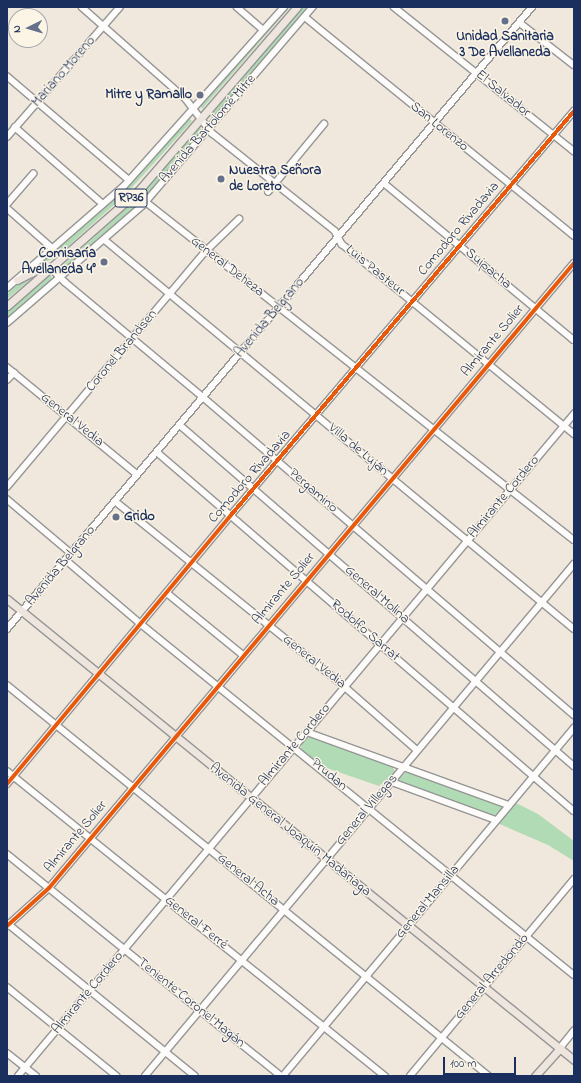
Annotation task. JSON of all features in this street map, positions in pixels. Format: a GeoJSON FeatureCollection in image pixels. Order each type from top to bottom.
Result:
{"type":"FeatureCollection","features":[{"type":"Feature","properties":{"kind":"main road","name":"Avenida Bartolomé Mitre"},"geometry":{"type":"LineString","coordinates":[[7,306],[134,195],[297,7]]}},
{"type":"Feature","properties":{"kind":"main road"},"geometry":{"type":"LineString","coordinates":[[17,280],[39,269],[51,268]]}},
{"type":"Feature","properties":{"kind":"main road","name":"Avenida General Joaquín Madariaga"},"geometry":{"type":"LineString","coordinates":[[7,600],[574,1060]]}},
{"type":"Feature","properties":{"kind":"main road"},"geometry":{"type":"LineString","coordinates":[[535,1076],[560,1048]]}},
{"type":"Feature","properties":{"kind":"street","name":"Luis Pasteur"},"geometry":{"type":"LineString","coordinates":[[82,7],[195,108],[209,128],[275,184],[335,231],[342,244],[574,434]]}},
{"type":"Feature","properties":{"kind":"street","name":"Mariano Moreno"},"geometry":{"type":"LineString","coordinates":[[7,136],[120,7]]}},
{"type":"Feature","properties":{"kind":"street"},"geometry":{"type":"LineString","coordinates":[[237,7],[263,30]]}},
{"type":"Feature","properties":{"kind":"street","name":"Avenida Bartolomé Mitre"},"geometry":{"type":"LineString","coordinates":[[7,288],[129,180],[284,7]]}},
{"type":"Feature","properties":{"kind":"street","name":"Avenida Bartolomé Mitre"},"geometry":{"type":"LineString","coordinates":[[7,323],[105,240],[146,202],[313,7]]}},
{"type":"Feature","properties":{"kind":"street","name":"El Salvador"},"geometry":{"type":"LineString","coordinates":[[394,7],[574,151]]}},
{"type":"Feature","properties":{"kind":"street","name":"Avenida Belgrano"},"geometry":{"type":"LineString","coordinates":[[7,629],[278,307],[435,124],[532,7]]}},
{"type":"Feature","properties":{"kind":"street","name":"San Lorenzo"},"geometry":{"type":"LineString","coordinates":[[305,17],[574,236]]}},
{"type":"Feature","properties":{"kind":"street"},"geometry":{"type":"LineString","coordinates":[[520,23],[574,65]]}},
{"type":"Feature","properties":{"kind":"street"},"geometry":{"type":"LineString","coordinates":[[7,76],[129,180]]}},
{"type":"Feature","properties":{"kind":"street","name":"Comodoro Rivadavia"},"geometry":{"type":"LineString","coordinates":[[7,784],[231,515],[317,416],[574,112]]}},
{"type":"Feature","properties":{"kind":"street"},"geometry":{"type":"LineString","coordinates":[[268,192],[324,124]]}},
{"type":"Feature","properties":{"kind":"street"},"geometry":{"type":"LineString","coordinates":[[15,128],[103,204]]}},
{"type":"Feature","properties":{"kind":"street"},"geometry":{"type":"LineString","coordinates":[[7,204],[32,174]]}},
{"type":"Feature","properties":{"kind":"street","name":"Suipacha"},"geometry":{"type":"LineString","coordinates":[[384,183],[574,340]]}},
{"type":"Feature","properties":{"kind":"street","name":"General Deheza"},"geometry":{"type":"LineString","coordinates":[[146,202],[206,251],[574,540]]}},
{"type":"Feature","properties":{"kind":"street"},"geometry":{"type":"LineString","coordinates":[[7,208],[52,248]]}},
{"type":"Feature","properties":{"kind":"street","name":"Coronel Brandsen"},"geometry":{"type":"LineString","coordinates":[[7,487],[206,251],[240,218]]}},
{"type":"Feature","properties":{"kind":"street","name":"Villa de Luján"},"geometry":{"type":"LineString","coordinates":[[105,240],[574,629]]}},
{"type":"Feature","properties":{"kind":"street","name":"Almirante Solier"},"geometry":{"type":"LineString","coordinates":[[8,924],[49,888],[174,736],[574,263]]}},
{"type":"Feature","properties":{"kind":"street","name":"Pergamino"},"geometry":{"type":"LineString","coordinates":[[51,268],[574,715]]}},
{"type":"Feature","properties":{"kind":"street","name":"General Vedia"},"geometry":{"type":"LineString","coordinates":[[7,367],[138,474]]}},
{"type":"Feature","properties":{"kind":"street"},"geometry":{"type":"LineString","coordinates":[[7,380],[14,373]]}},
{"type":"Feature","properties":{"kind":"street","name":"Almirante Cordero"},"geometry":{"type":"LineString","coordinates":[[18,1076],[574,414]]}},
{"type":"Feature","properties":{"kind":"street","name":"General Molina"},"geometry":{"type":"LineString","coordinates":[[180,425],[574,766]]}},
{"type":"Feature","properties":{"kind":"street","name":"Rodolfo Sarrat"},"geometry":{"type":"LineString","coordinates":[[157,452],[574,811]]}},
{"type":"Feature","properties":{"kind":"street"},"geometry":{"type":"LineString","coordinates":[[7,499],[71,553]]}},
{"type":"Feature","properties":{"kind":"street","name":"General Vedia"},"geometry":{"type":"LineString","coordinates":[[116,501],[344,686],[417,750]]}},
{"type":"Feature","properties":{"kind":"street","name":"Prudan"},"geometry":{"type":"LineString","coordinates":[[66,560],[141,624],[574,975]]}},
{"type":"Feature","properties":{"kind":"street","name":"General Villegas"},"geometry":{"type":"LineString","coordinates":[[145,1076],[574,564]]}},
{"type":"Feature","properties":{"kind":"street"},"geometry":{"type":"LineString","coordinates":[[167,593],[243,655]]}},
{"type":"Feature","properties":{"kind":"street","name":"General Acha"},"geometry":{"type":"LineString","coordinates":[[7,685],[489,1076]]}},
{"type":"Feature","properties":{"kind":"street","name":"General Mansilla"},"geometry":{"type":"LineString","coordinates":[[282,1076],[574,728]]}},
{"type":"Feature","properties":{"kind":"street"},"geometry":{"type":"LineString","coordinates":[[307,732],[509,805]]}},
{"type":"Feature","properties":{"kind":"street","name":"General Ferré"},"geometry":{"type":"LineString","coordinates":[[7,771],[385,1076]]}},
{"type":"Feature","properties":{"kind":"street"},"geometry":{"type":"LineString","coordinates":[[392,782],[496,820]]}},
{"type":"Feature","properties":{"kind":"street","name":"Teniente Coronel Magán"},"geometry":{"type":"LineString","coordinates":[[7,854],[282,1076]]}},
{"type":"Feature","properties":{"kind":"street","name":"General Arredondo"},"geometry":{"type":"LineString","coordinates":[[410,1076],[574,879]]}},
{"type":"Feature","properties":{"kind":"street"},"geometry":{"type":"LineString","coordinates":[[8,924],[195,1076]]}},
{"type":"Feature","properties":{"kind":"street"},"geometry":{"type":"LineString","coordinates":[[7,987],[117,1076]]}},
{"type":"Feature","properties":{"kind":"street"},"geometry":{"type":"LineString","coordinates":[[560,1048],[574,1031]]}},
{"type":"Feature","properties":{"kind":"street"},"geometry":{"type":"LineString","coordinates":[[7,1053],[36,1076]]}},
{"type":"Feature","properties":{"kind":"green space"},"geometry":{"type":"Polygon","coordinates":[[[286,7],[290,7],[202,109],[200,106],[286,7]]]}},
{"type":"Feature","properties":{"kind":"green space"},"geometry":{"type":"Polygon","coordinates":[[[303,7],[309,7],[213,119],[210,116],[303,7]]]}},
{"type":"Feature","properties":{"kind":"green space"},"geometry":{"type":"Polygon","coordinates":[[[189,118],[192,121],[127,193],[56,257],[34,268],[135,178],[189,118]]]}},
{"type":"Feature","properties":{"kind":"green space"},"geometry":{"type":"Polygon","coordinates":[[[199,128],[203,130],[144,199],[62,274],[58,270],[141,195],[199,128]]]}},
{"type":"Feature","properties":{"kind":"green space"},"geometry":{"type":"Polygon","coordinates":[[[41,271],[7,299],[7,294],[27,276],[41,271]]]}},
{"type":"Feature","properties":{"kind":"green space"},"geometry":{"type":"Polygon","coordinates":[[[50,275],[53,279],[7,318],[7,312],[50,275]]]}},
{"type":"Feature","properties":{"kind":"green space"},"geometry":{"type":"Polygon","coordinates":[[[310,737],[392,766],[395,772],[379,786],[324,767],[301,749],[302,741],[310,737]]]}},
{"type":"Feature","properties":{"kind":"green space"},"geometry":{"type":"Polygon","coordinates":[[[406,772],[501,804],[502,808],[494,816],[400,783],[398,780],[406,772]]]}},
{"type":"Feature","properties":{"kind":"green space"},"geometry":{"type":"Polygon","coordinates":[[[516,803],[538,814],[574,841],[574,861],[548,845],[497,823],[516,803]]]}},
{"type":"Feature","properties":{"kind":"cycle path"},"geometry":{"type":"LineString","coordinates":[[7,784],[231,515],[574,111]]}},
{"type":"Feature","properties":{"kind":"cycle path"},"geometry":{"type":"LineString","coordinates":[[7,926],[49,888],[574,263]]}},
{"type":"Feature","properties":{"kind":"place","name":"Unidad Sanitaria 3 De Avellaneda"},"geometry":{"type":"Point","coordinates":[505,21]}},
{"type":"Feature","properties":{"kind":"place","name":"Mitre y Ramallo"},"geometry":{"type":"Point","coordinates":[200,95]}},
{"type":"Feature","properties":{"kind":"place","name":"Nuestra Señora de Loreto"},"geometry":{"type":"Point","coordinates":[221,179]}},
{"type":"Feature","properties":{"kind":"place","name":"Comisaría Avellaneda 4°"},"geometry":{"type":"Point","coordinates":[104,262]}},
{"type":"Feature","properties":{"kind":"place","name":"Grido"},"geometry":{"type":"Point","coordinates":[116,517]}}]}
